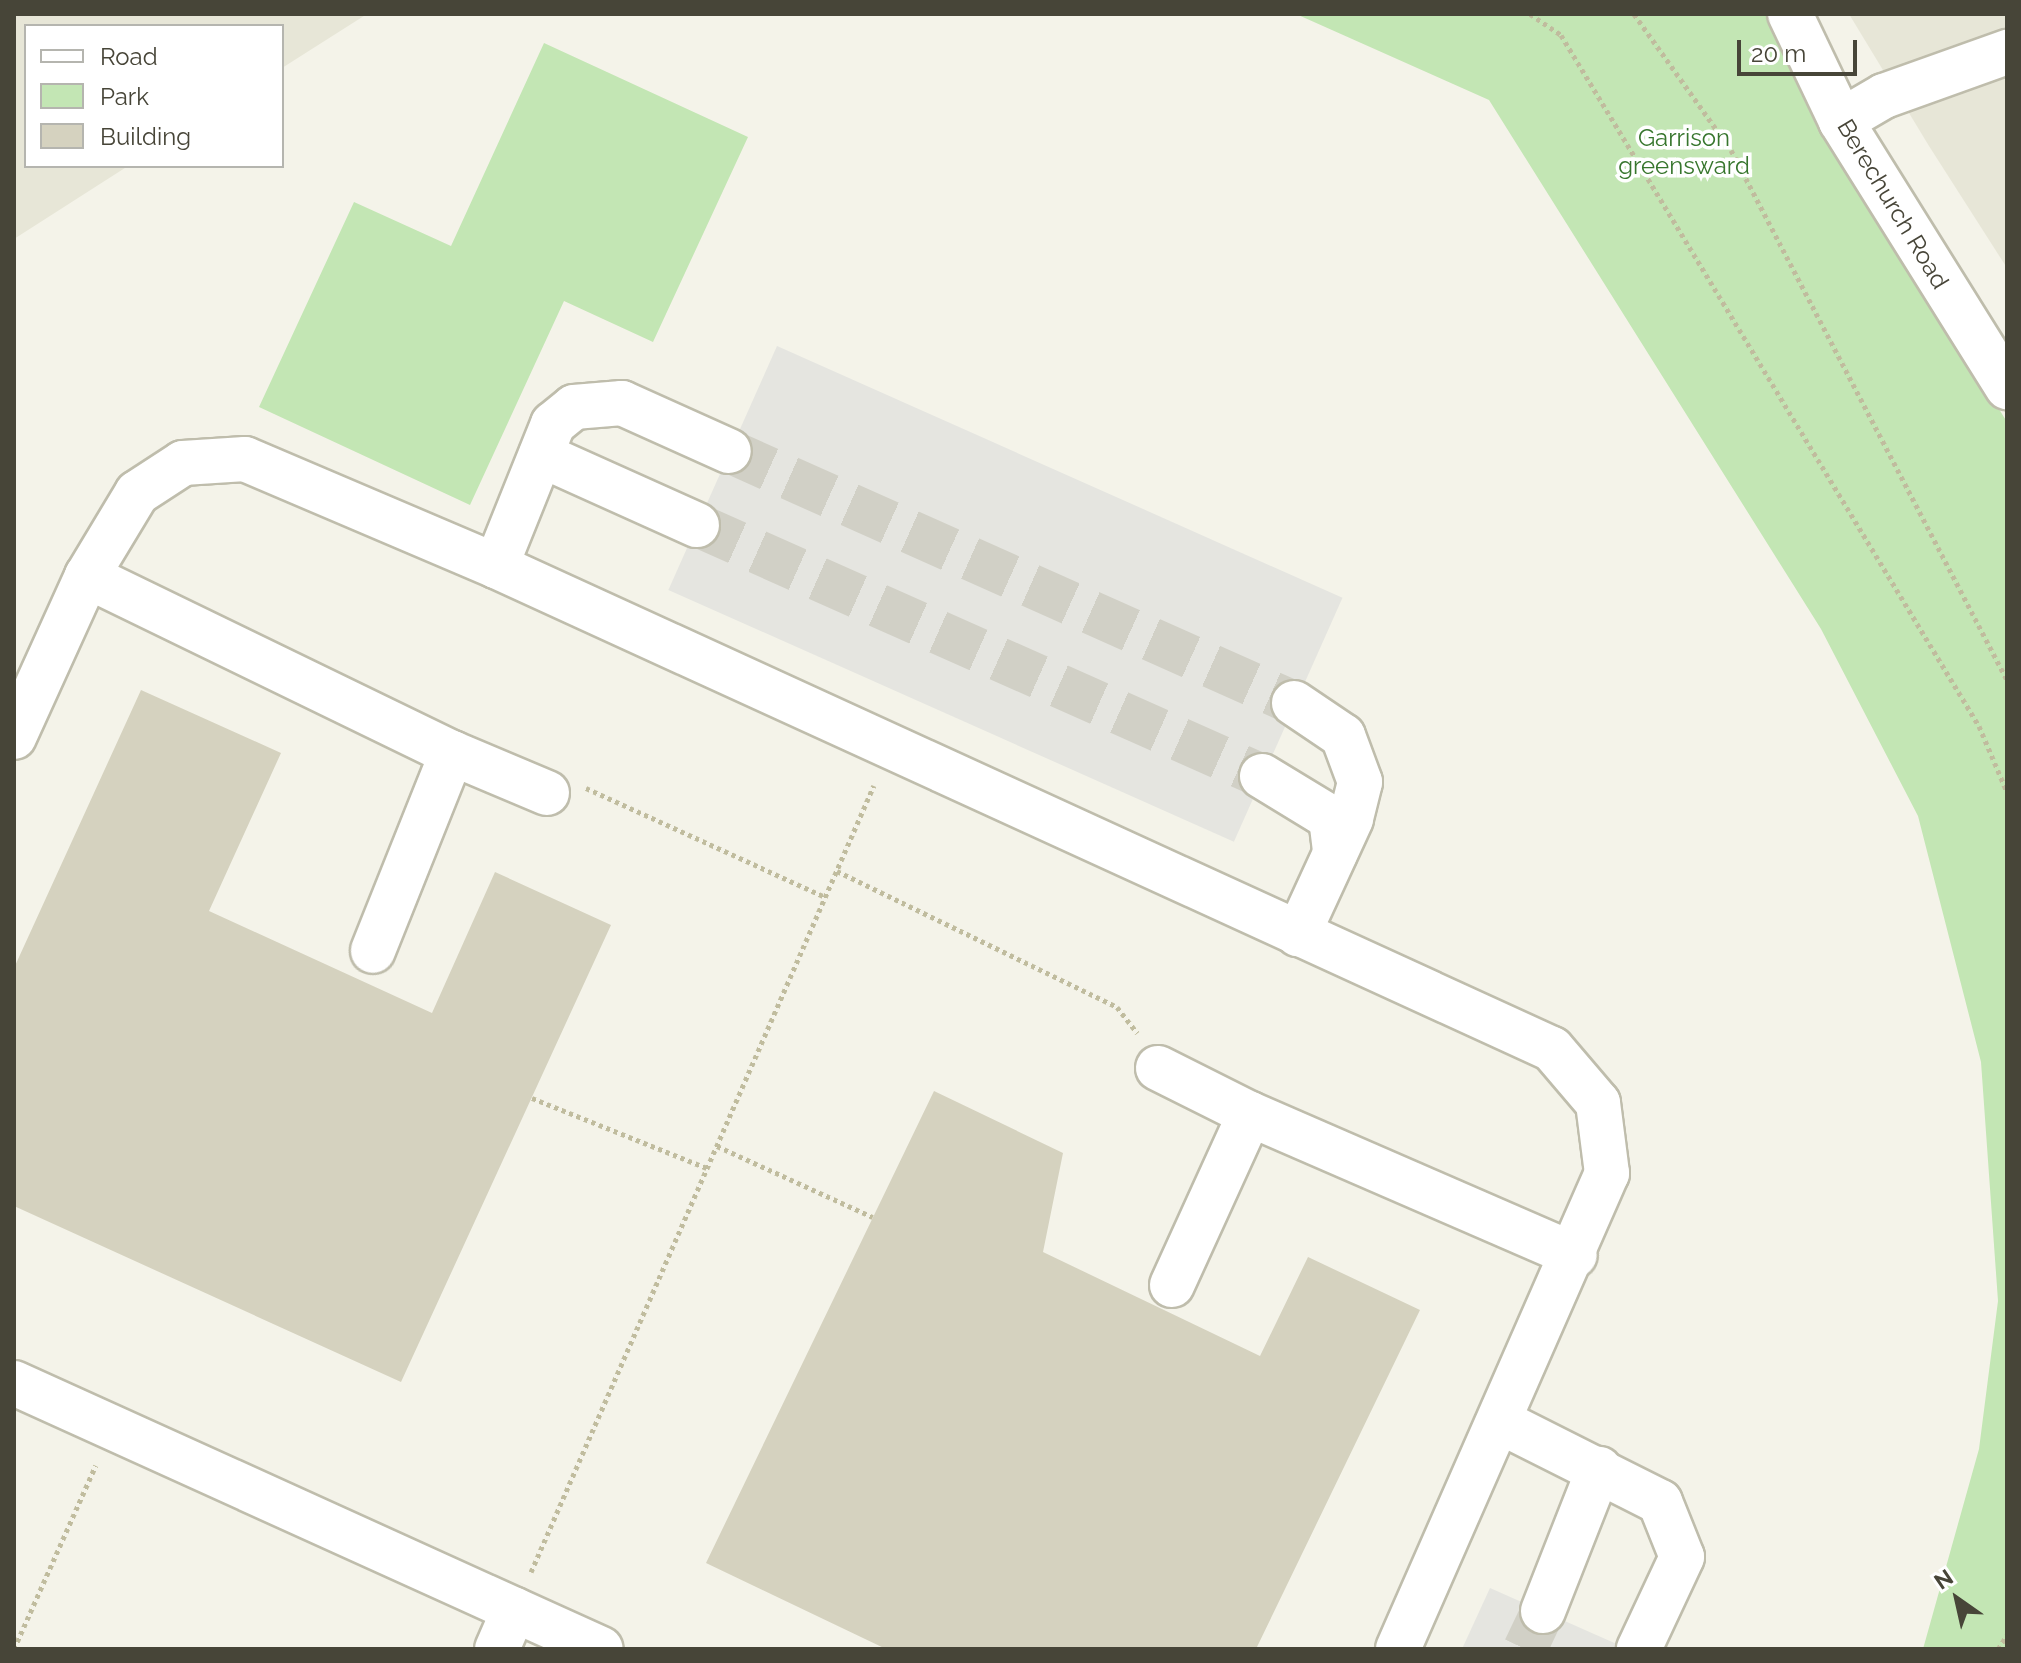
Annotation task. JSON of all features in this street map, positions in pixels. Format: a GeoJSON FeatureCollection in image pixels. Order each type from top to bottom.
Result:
{"type":"FeatureCollection","features":[{"type":"Feature","properties":{"kind":"street","name":"Berechurch Road"},"geometry":{"type":"LineString","coordinates":[[1790,14],[1841,121],[2007,387]]}},
{"type":"Feature","properties":{"kind":"street"},"geometry":{"type":"LineString","coordinates":[[1841,121],[1884,96],[2007,52]]}},
{"type":"Feature","properties":{"kind":"street"},"geometry":{"type":"LineString","coordinates":[[496,566],[553,424],[574,407],[596,401],[634,408],[729,451]]}},
{"type":"Feature","properties":{"kind":"street"},"geometry":{"type":"LineString","coordinates":[[541,455],[697,525]]}},
{"type":"Feature","properties":{"kind":"street"},"geometry":{"type":"LineString","coordinates":[[14,737],[87,576],[137,493],[183,463],[245,459],[496,566],[1552,1049],[1598,1103],[1607,1173],[1575,1255],[1398,1649]]}},
{"type":"Feature","properties":{"kind":"street"},"geometry":{"type":"LineString","coordinates":[[87,576],[452,753],[547,793]]}},
{"type":"Feature","properties":{"kind":"street"},"geometry":{"type":"LineString","coordinates":[[1294,703],[1343,736],[1354,757],[1356,802],[1298,934]]}},
{"type":"Feature","properties":{"kind":"street"},"geometry":{"type":"LineString","coordinates":[[373,951],[452,753]]}},
{"type":"Feature","properties":{"kind":"street"},"geometry":{"type":"LineString","coordinates":[[1262,776],[1331,818],[1335,853]]}},
{"type":"Feature","properties":{"kind":"street"},"geometry":{"type":"LineString","coordinates":[[1158,1068],[1250,1114],[1575,1255]]}},
{"type":"Feature","properties":{"kind":"street"},"geometry":{"type":"LineString","coordinates":[[1172,1285],[1250,1114]]}},
{"type":"Feature","properties":{"kind":"street"},"geometry":{"type":"LineString","coordinates":[[14,1383],[601,1649]]}},
{"type":"Feature","properties":{"kind":"street"},"geometry":{"type":"LineString","coordinates":[[1501,1422],[1660,1502],[1682,1557],[1639,1649]]}},
{"type":"Feature","properties":{"kind":"street"},"geometry":{"type":"LineString","coordinates":[[1543,1611],[1599,1469]]}},
{"type":"Feature","properties":{"kind":"street"},"geometry":{"type":"LineString","coordinates":[[497,1649],[514,1610]]}},
{"type":"Feature","properties":{"kind":"path"},"geometry":{"type":"LineString","coordinates":[[1530,14],[1561,35],[1979,726],[2007,792]]}},
{"type":"Feature","properties":{"kind":"path"},"geometry":{"type":"LineString","coordinates":[[1634,14],[1731,150],[2007,680]]}},
{"type":"Feature","properties":{"kind":"path"},"geometry":{"type":"LineString","coordinates":[[514,1610],[890,747]]}},
{"type":"Feature","properties":{"kind":"path"},"geometry":{"type":"LineString","coordinates":[[547,793],[558,775],[825,897]]}},
{"type":"Feature","properties":{"kind":"path"},"geometry":{"type":"LineString","coordinates":[[837,871],[1117,1007],[1133,1029],[1165,1050],[1158,1068]]}},
{"type":"Feature","properties":{"kind":"path"},"geometry":{"type":"LineString","coordinates":[[532,1098],[707,1168]]}},
{"type":"Feature","properties":{"kind":"path"},"geometry":{"type":"LineString","coordinates":[[717,1146],[873,1217]]}},
{"type":"Feature","properties":{"kind":"path"},"geometry":{"type":"LineString","coordinates":[[14,1649],[112,1427]]}},
{"type":"Feature","properties":{"kind":"path"},"geometry":{"type":"LineString","coordinates":[[1998,1649],[2007,1635]]}},
{"type":"Feature","properties":{"kind":"shaded area"},"geometry":{"type":"Polygon","coordinates":[[[14,14],[367,14],[284,67],[284,24],[24,24],[24,168],[125,168],[14,239],[14,14]]]}},
{"type":"Feature","properties":{"kind":"shaded area"},"geometry":{"type":"Polygon","coordinates":[[[1849,14],[2007,14],[2007,268],[1929,146],[1849,14]]]}},
{"type":"Feature","properties":{"kind":"shaded area"},"geometry":{"type":"Polygon","coordinates":[[[777,346],[1342,598],[1234,842],[668,590],[777,346]]]}},
{"type":"Feature","properties":{"kind":"shaded area"},"geometry":{"type":"Polygon","coordinates":[[[1490,1588],[1628,1649],[1462,1649],[1490,1588]]]}},
{"type":"Feature","properties":{"kind":"green space","name":"Garrison greensward"},"geometry":{"type":"Polygon","coordinates":[[[1296,14],[1770,14],[1830,137],[2007,422],[2007,1649],[1923,1649],[1979,1449],[1998,1301],[1981,1062],[1918,816],[1821,629],[1489,100],[1296,14]]]}},
{"type":"Feature","properties":{"kind":"green space"},"geometry":{"type":"Polygon","coordinates":[[[544,43],[748,137],[653,342],[564,301],[470,505],[259,407],[354,202],[451,246],[544,43]]]}},
{"type":"Feature","properties":{"kind":"building"},"geometry":{"type":"Polygon","coordinates":[[[141,690],[281,753],[209,911],[432,1013],[495,872],[611,925],[401,1382],[14,1206],[14,968],[141,690]]]}},
{"type":"Feature","properties":{"kind":"building"},"geometry":{"type":"Polygon","coordinates":[[[934,1091],[1063,1153],[1043,1252],[1260,1356],[1308,1257],[1420,1310],[1256,1649],[886,1649],[706,1563],[934,1091]]]}},
{"type":"Feature","properties":{"kind":"tunnel"},"geometry":{"type":"LineString","coordinates":[[729,451],[1294,703]]}},
{"type":"Feature","properties":{"kind":"tunnel"},"geometry":{"type":"LineString","coordinates":[[697,525],[1262,776]]}},
{"type":"Feature","properties":{"kind":"tunnel"},"geometry":{"type":"LineString","coordinates":[[1525,1649],[1543,1611]]}}]}
